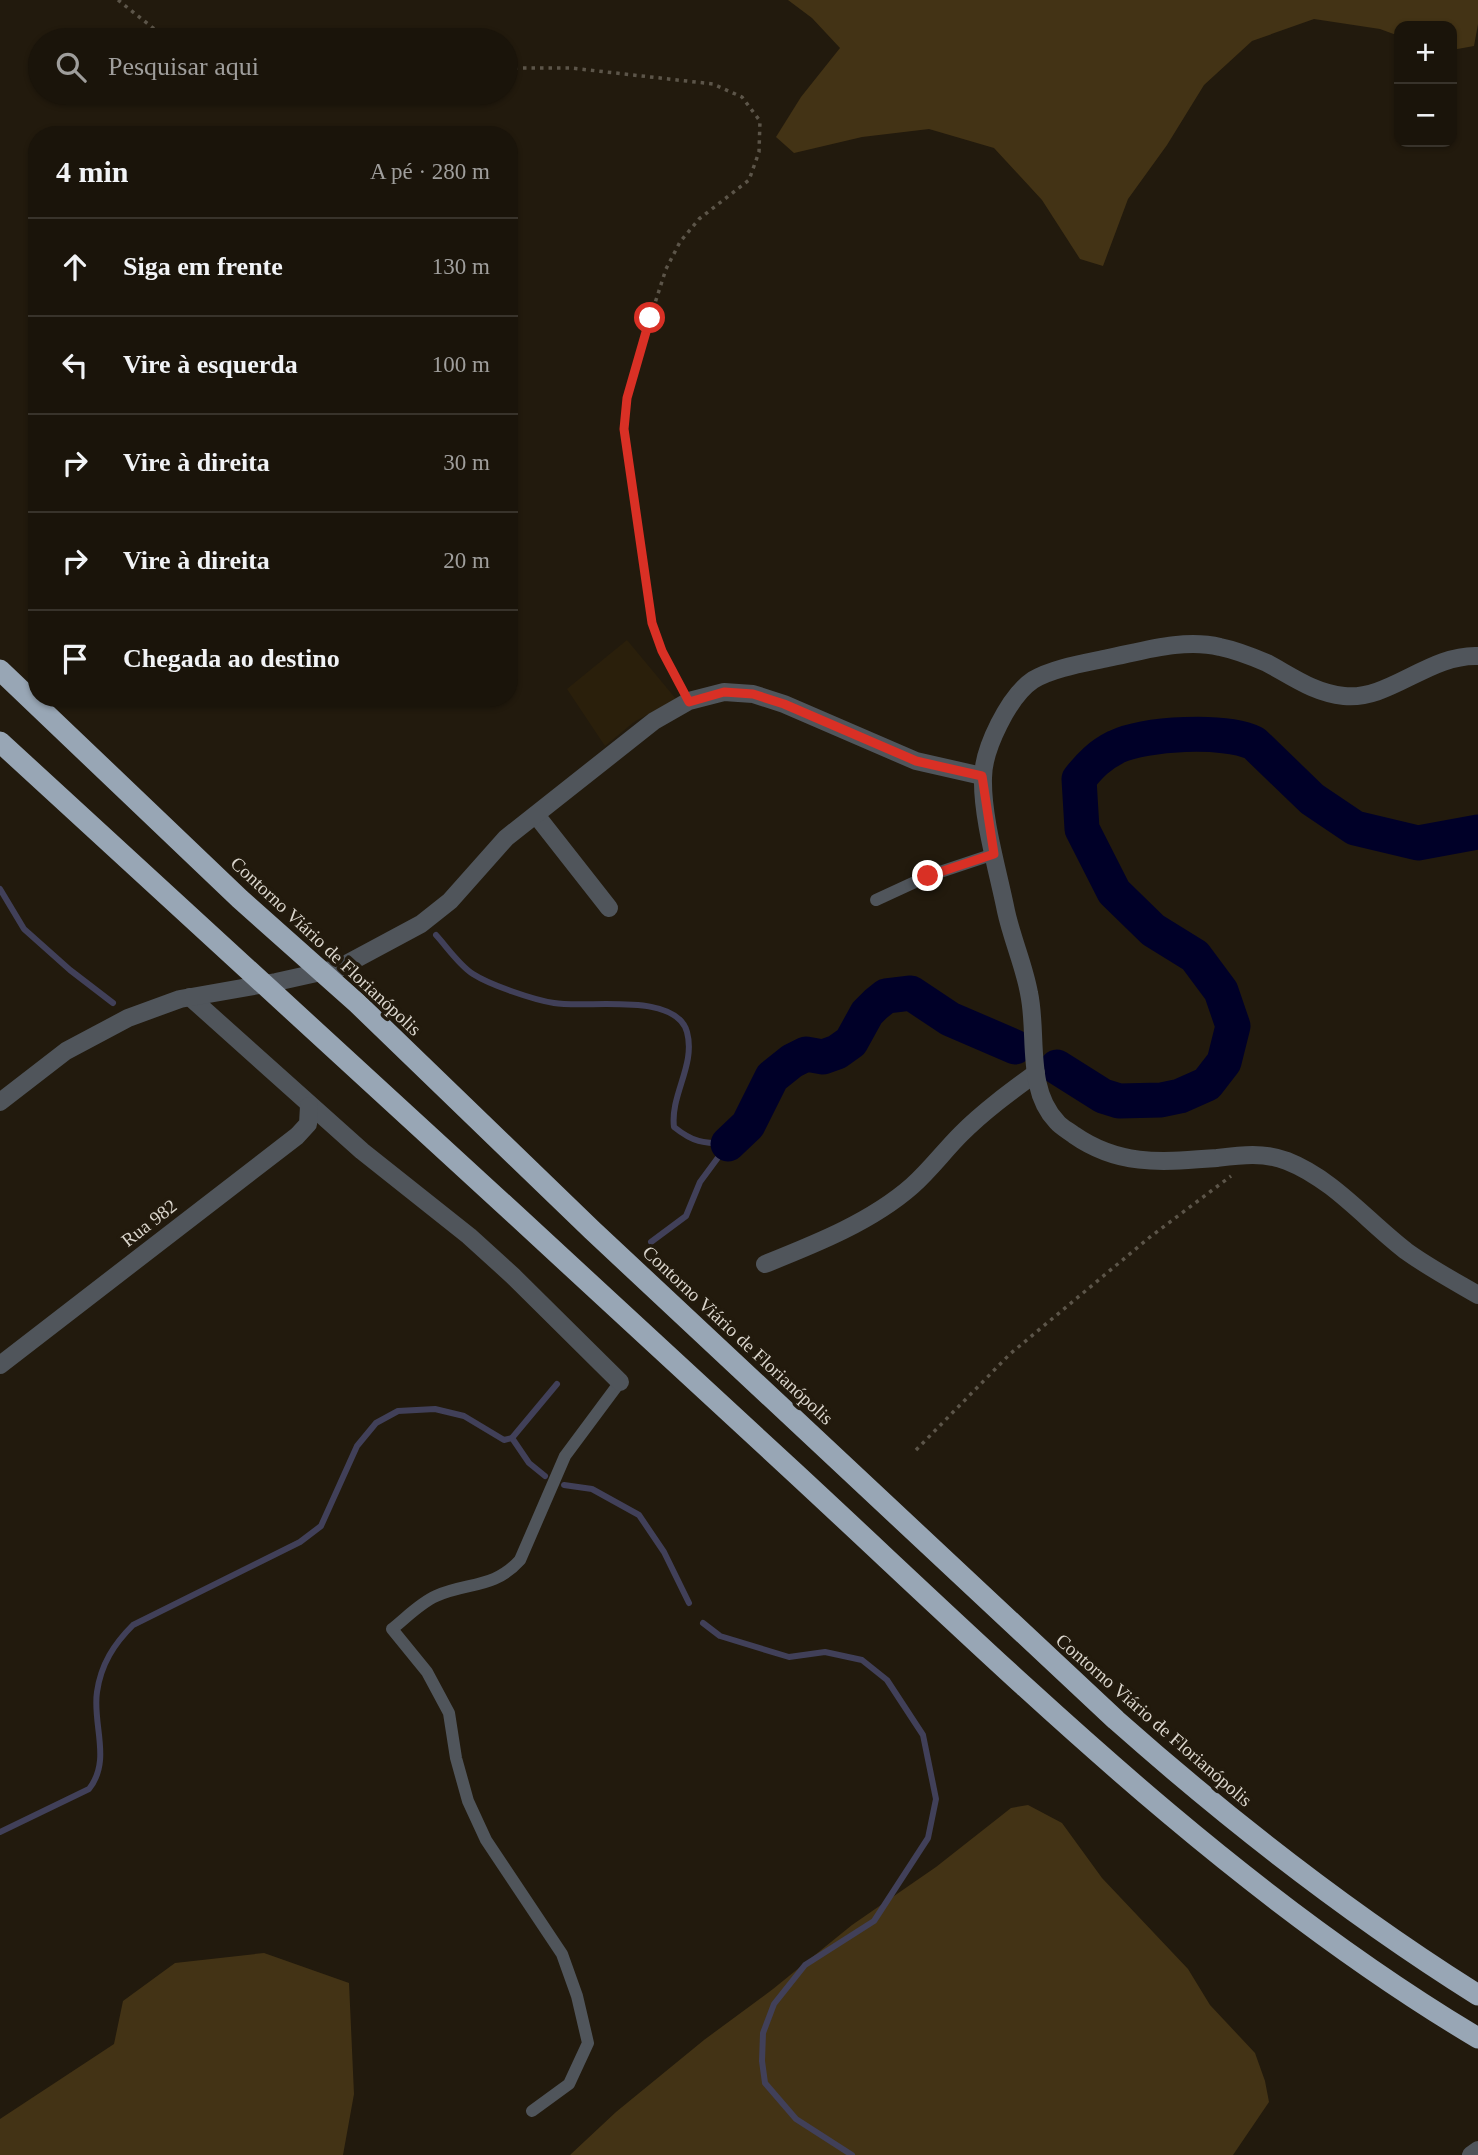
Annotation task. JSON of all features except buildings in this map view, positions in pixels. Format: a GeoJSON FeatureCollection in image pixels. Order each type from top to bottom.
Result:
{"type":"FeatureCollection","features":[{"type":"Feature","properties":{"kind":"highway","name":"Contorno Viário de Florianópolis"},"geometry":{"type":"LineString","coordinates":[[0,670],[28,697]]}},
{"type":"Feature","properties":{"kind":"highway","name":"Contorno Viário de Florianópolis"},"geometry":{"type":"LineString","coordinates":[[39,707],[240,899],[358,1004],[592,1230],[1046,1656],[1180,1777],[1328,1894],[1478,1995]]}},
{"type":"Feature","properties":{"kind":"highway"},"geometry":{"type":"LineString","coordinates":[[0,742],[321,1034],[1156,1805],[1252,1884],[1317,1932],[1416,2000],[1478,2038]]}},
{"type":"Feature","properties":{"kind":"street"},"geometry":{"type":"LineString","coordinates":[[1478,656],[1463,656],[1441,662],[1370,694],[1349,697],[1321,693],[1265,662],[1219,646],[1195,644],[1157,648],[1071,666],[1034,680],[1014,699],[998,724],[982,776],[1008,923],[1030,994],[1036,1073],[1043,1101],[1057,1122],[1093,1147],[1119,1158],[1172,1161],[1259,1154],[1287,1161],[1310,1174],[1362,1212],[1406,1251],[1478,1295]]}},
{"type":"Feature","properties":{"kind":"street"},"geometry":{"type":"LineString","coordinates":[[0,1102],[66,1051],[128,1018],[190,997],[339,968],[421,924],[450,901],[506,838],[654,721],[689,702],[724,692],[753,694],[784,704],[916,761],[982,776]]}},
{"type":"Feature","properties":{"kind":"street"},"geometry":{"type":"LineString","coordinates":[[536,815],[609,908]]}},
{"type":"Feature","properties":{"kind":"street"},"geometry":{"type":"LineString","coordinates":[[190,997],[362,1151],[468,1236],[513,1276],[620,1382]]}},
{"type":"Feature","properties":{"kind":"street"},"geometry":{"type":"LineString","coordinates":[[765,1264],[800,1250],[887,1204],[913,1185],[989,1108],[1036,1073]]}},
{"type":"Feature","properties":{"kind":"street","name":"Rua 982"},"geometry":{"type":"LineString","coordinates":[[0,1365],[297,1136],[308,1124],[310,1106]]}},
{"type":"Feature","properties":{"kind":"street"},"geometry":{"type":"LineString","coordinates":[[1471,2155],[1478,2150]]}},
{"type":"Feature","properties":{"kind":"lane"},"geometry":{"type":"LineString","coordinates":[[876,900],[928,876],[994,854]]}},
{"type":"Feature","properties":{"kind":"lane"},"geometry":{"type":"LineString","coordinates":[[532,2110],[569,2084],[588,2043],[577,1996],[562,1954],[486,1840],[468,1801],[456,1758],[449,1713],[427,1672],[392,1629],[438,1595],[475,1587],[511,1570],[520,1560],[565,1456],[620,1382]]}},
{"type":"Feature","properties":{"kind":"path"},"geometry":{"type":"LineString","coordinates":[[118,0],[153,28]]}},
{"type":"Feature","properties":{"kind":"path"},"geometry":{"type":"LineString","coordinates":[[518,68],[571,68],[713,84],[741,97],[760,121],[759,152],[749,180],[699,219],[680,242],[666,269],[627,398],[624,429],[652,623],[662,651],[689,702]]}},
{"type":"Feature","properties":{"kind":"path"},"geometry":{"type":"LineString","coordinates":[[916,1450],[1010,1354],[1150,1237],[1259,1154]]}},
{"type":"Feature","properties":{"kind":"shaded area"},"geometry":{"type":"Polygon","coordinates":[[[788,0],[1478,0],[1474,46],[1457,49],[1457,21],[1394,21],[1394,34],[1380,29],[1314,19],[1252,41],[1204,85],[1167,145],[1128,199],[1103,266],[1080,259],[1042,200],[994,148],[929,129],[862,137],[794,153],[776,137],[801,97],[840,48],[812,18],[788,0]]]}},
{"type":"Feature","properties":{"kind":"shaded area"},"geometry":{"type":"Polygon","coordinates":[[[627,640],[676,699],[634,722],[605,746],[567,689],[627,640]]]}},
{"type":"Feature","properties":{"kind":"shaded area"},"geometry":{"type":"Polygon","coordinates":[[[1028,1805],[1062,1823],[1102,1878],[1188,1969],[1210,2005],[1255,2053],[1269,2102],[1233,2155],[570,2155],[616,2112],[704,2040],[852,1925],[936,1867],[1011,1808],[1028,1805]]]}},
{"type":"Feature","properties":{"kind":"shaded area"},"geometry":{"type":"Polygon","coordinates":[[[264,1953],[349,1983],[354,2094],[343,2155],[0,2155],[0,2119],[114,2044],[123,2001],[175,1963],[264,1953]]]}},
{"type":"Feature","properties":{"kind":"waterway"},"geometry":{"type":"LineString","coordinates":[[1057,1067],[1103,1096],[1119,1101],[1161,1100],[1180,1096],[1207,1084],[1224,1062],[1233,1026],[1221,991],[1195,956],[1153,930],[1114,892],[1082,829],[1079,779],[1110,750],[1146,738],[1185,734],[1241,739],[1254,743],[1312,799],[1355,828],[1418,843],[1478,832]]}},
{"type":"Feature","properties":{"kind":"waterway"},"geometry":{"type":"LineString","coordinates":[[0,889],[24,929],[70,970],[113,1003]]}},
{"type":"Feature","properties":{"kind":"waterway"},"geometry":{"type":"LineString","coordinates":[[436,935],[468,970],[512,992],[554,1003],[649,1006],[666,1011],[679,1019],[687,1032],[689,1044],[686,1068],[676,1103],[674,1127],[699,1141],[728,1144]]}},
{"type":"Feature","properties":{"kind":"waterway"},"geometry":{"type":"LineString","coordinates":[[728,1144],[748,1125],[772,1077],[806,1054],[823,1057],[837,1052],[851,1042],[867,1013],[886,996],[911,993],[950,1019],[1015,1047]]}},
{"type":"Feature","properties":{"kind":"waterway"},"geometry":{"type":"LineString","coordinates":[[651,1242],[686,1216],[700,1182],[728,1144]]}},
{"type":"Feature","properties":{"kind":"waterway"},"geometry":{"type":"LineString","coordinates":[[0,1832],[89,1789],[96,1778],[100,1754],[96,1704],[99,1682],[109,1655],[126,1632],[133,1625],[300,1542],[321,1526],[357,1446],[376,1423],[398,1411],[435,1409],[464,1416],[504,1440],[512,1438],[557,1384]]}},
{"type":"Feature","properties":{"kind":"waterway"},"geometry":{"type":"LineString","coordinates":[[512,1438],[529,1463],[545,1476]]}},
{"type":"Feature","properties":{"kind":"waterway"},"geometry":{"type":"LineString","coordinates":[[564,1485],[592,1489],[639,1515],[664,1552],[689,1603]]}},
{"type":"Feature","properties":{"kind":"waterway"},"geometry":{"type":"LineString","coordinates":[[703,1623],[720,1636],[789,1657],[825,1652],[862,1660],[887,1680],[923,1735],[936,1799],[928,1838],[874,1921],[805,1965],[774,2004],[763,2033],[762,2061],[765,2083],[796,2119],[852,2155]]}},
{"type":"Feature","properties":{"kind":"route"},"geometry":{"type":"LineString","coordinates":[[650,318],[634,368],[624,429],[652,623],[662,651],[689,702],[724,692],[753,694],[784,704],[916,761],[982,776],[994,854],[928,876]]}}]}
